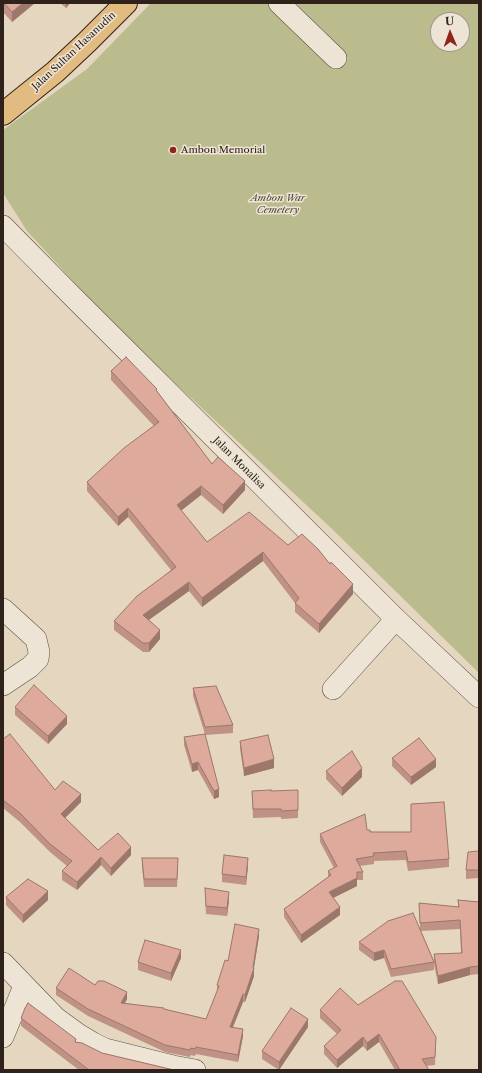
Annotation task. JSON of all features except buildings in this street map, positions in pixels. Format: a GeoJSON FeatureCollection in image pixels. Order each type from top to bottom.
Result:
{"type":"FeatureCollection","features":[{"type":"Feature","properties":{"kind":"highway","name":"Jalan Sultan Hasanudin"},"geometry":{"type":"LineString","coordinates":[[3,114],[55,72],[126,3]]}},
{"type":"Feature","properties":{"kind":"street"},"geometry":{"type":"LineString","coordinates":[[279,3],[336,58]]}},
{"type":"Feature","properties":{"kind":"street","name":"Jalan Monalisa"},"geometry":{"type":"LineString","coordinates":[[3,226],[396,619],[479,696]]}},
{"type":"Feature","properties":{"kind":"street"},"geometry":{"type":"LineString","coordinates":[[3,609],[36,639],[39,652],[38,659],[30,667],[3,685]]}},
{"type":"Feature","properties":{"kind":"street"},"geometry":{"type":"LineString","coordinates":[[333,689],[396,619]]}},
{"type":"Feature","properties":{"kind":"street"},"geometry":{"type":"LineString","coordinates":[[3,964],[56,1018],[93,1043],[121,1054],[195,1070]]}},
{"type":"Feature","properties":{"kind":"street"},"geometry":{"type":"LineString","coordinates":[[3,1037],[24,986]]}},
{"type":"Feature","properties":{"kind":"green space","name":"Ambon War Cemetery"},"geometry":{"type":"Polygon","coordinates":[[[151,3],[479,3],[479,673],[330,527],[120,332],[27,231],[3,193],[3,130],[87,69],[151,3]]]}},
{"type":"Feature","properties":{"kind":"place","name":"Ambon Memorial"},"geometry":{"type":"Point","coordinates":[173,150]}}]}
